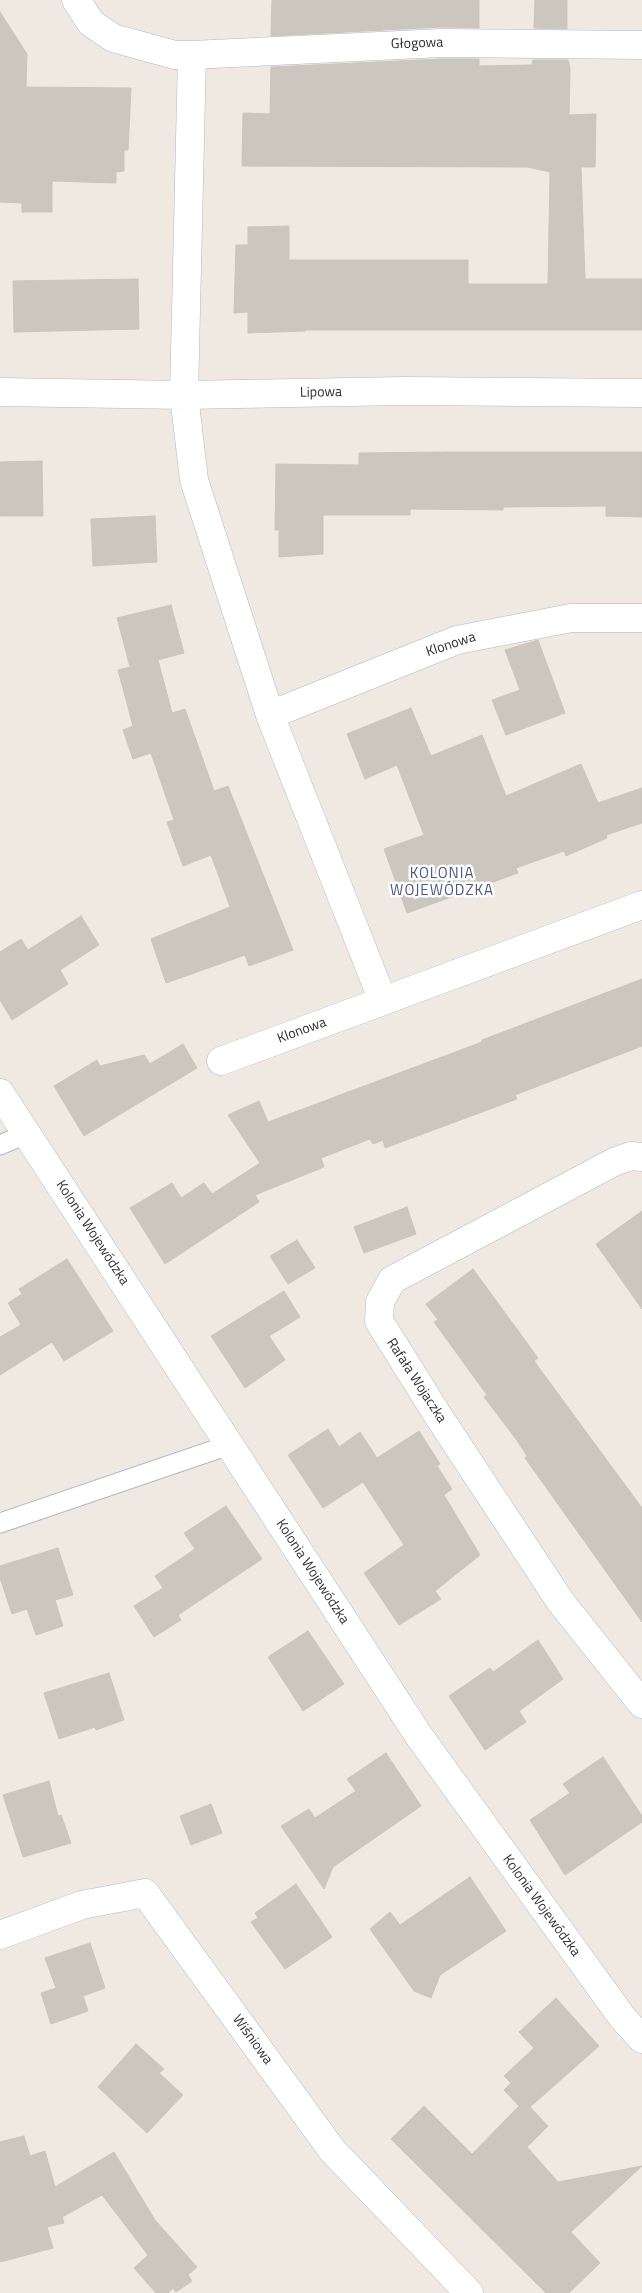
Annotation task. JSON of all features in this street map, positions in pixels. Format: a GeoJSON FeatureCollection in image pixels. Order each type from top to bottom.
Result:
{"type":"FeatureCollection","features":[{"type":"Feature","properties":{"kind":"street","name":"Głogowa"},"geometry":{"type":"LineString","coordinates":[[76,0],[91,23],[113,38],[176,55],[442,43],[642,46]]}},
{"type":"Feature","properties":{"kind":"street"},"geometry":{"type":"LineString","coordinates":[[192,55],[184,395],[194,480],[270,715],[383,1001]]}},
{"type":"Feature","properties":{"kind":"street","name":"Lipowa"},"geometry":{"type":"LineString","coordinates":[[0,392],[184,395],[405,391],[642,393]]}},
{"type":"Feature","properties":{"kind":"street","name":"Klonowa"},"geometry":{"type":"LineString","coordinates":[[270,715],[457,640],[571,618],[642,618]]}},
{"type":"Feature","properties":{"kind":"street","name":"Klonowa"},"geometry":{"type":"LineString","coordinates":[[221,1061],[642,905]]}},
{"type":"Feature","properties":{"kind":"street","name":"Kolonia Wojewódzka"},"geometry":{"type":"LineString","coordinates":[[0,1093],[419,1736],[622,2017],[642,2039]]}},
{"type":"Feature","properties":{"kind":"street","name":"Rafała Wojaczka"},"geometry":{"type":"LineString","coordinates":[[642,1157],[631,1156],[614,1162],[392,1280],[380,1302],[379,1321],[560,1601],[642,1704]]}},
{"type":"Feature","properties":{"kind":"street","name":"Wiśniowa"},"geometry":{"type":"LineString","coordinates":[[0,1935],[82,1905],[144,1893],[332,2150],[469,2293]]}},
{"type":"Feature","properties":{"kind":"lane"},"geometry":{"type":"LineString","coordinates":[[0,1145],[28,1134]]}},
{"type":"Feature","properties":{"kind":"lane"},"geometry":{"type":"LineString","coordinates":[[0,1523],[229,1445]]}},
{"type":"Feature","properties":{"kind":"building"},"geometry":{"type":"Polygon","coordinates":[[[272,0],[479,0],[479,28],[441,27],[271,36],[272,0]]]}},
{"type":"Feature","properties":{"kind":"building"},"geometry":{"type":"Polygon","coordinates":[[[535,0],[567,0],[567,29],[534,28],[535,0]]]}},
{"type":"Feature","properties":{"kind":"building"},"geometry":{"type":"Polygon","coordinates":[[[0,12],[27,54],[26,87],[131,88],[128,150],[124,150],[124,171],[116,172],[116,183],[52,181],[52,212],[22,212],[22,203],[0,202],[0,12]]]}},
{"type":"Feature","properties":{"kind":"building"},"geometry":{"type":"Polygon","coordinates":[[[479,59],[479,66],[532,65],[533,60],[568,60],[570,68],[569,115],[596,114],[595,167],[581,167],[585,279],[642,279],[642,330],[305,330],[248,333],[248,312],[234,313],[236,245],[248,245],[248,227],[289,226],[289,260],[468,260],[468,284],[548,284],[550,172],[527,167],[242,166],[243,113],[270,114],[271,67],[479,59]]]}},
{"type":"Feature","properties":{"kind":"building"},"geometry":{"type":"Polygon","coordinates":[[[138,279],[139,329],[14,332],[13,281],[138,279]]]}},
{"type":"Feature","properties":{"kind":"building"},"geometry":{"type":"Polygon","coordinates":[[[642,452],[642,517],[606,516],[606,506],[503,507],[503,510],[410,509],[410,515],[323,515],[323,554],[279,557],[279,530],[275,530],[276,464],[359,465],[359,453],[642,452]]]}},
{"type":"Feature","properties":{"kind":"building"},"geometry":{"type":"Polygon","coordinates":[[[42,461],[43,516],[0,516],[0,462],[42,461]]]}},
{"type":"Feature","properties":{"kind":"building"},"geometry":{"type":"Polygon","coordinates":[[[155,516],[157,562],[93,566],[91,519],[155,516]]]}},
{"type":"Feature","properties":{"kind":"building"},"geometry":{"type":"Polygon","coordinates":[[[171,605],[184,653],[158,660],[172,713],[185,709],[214,791],[228,786],[293,950],[249,966],[245,955],[166,983],[151,939],[230,907],[211,855],[183,866],[167,822],[174,820],[151,753],[133,759],[123,730],[133,726],[118,670],[130,667],[117,618],[171,605]]]}},
{"type":"Feature","properties":{"kind":"building"},"geometry":{"type":"Polygon","coordinates":[[[538,640],[565,713],[506,735],[492,700],[520,690],[505,650],[538,640]]]}},
{"type":"Feature","properties":{"kind":"building"},"geometry":{"type":"Polygon","coordinates":[[[411,708],[431,756],[482,735],[506,796],[581,764],[598,803],[642,788],[642,823],[606,835],[607,838],[566,856],[564,851],[516,868],[518,873],[407,913],[384,849],[424,835],[397,765],[365,779],[347,734],[411,708]]]}},
{"type":"Feature","properties":{"kind":"building"},"geometry":{"type":"Polygon","coordinates":[[[81,916],[99,945],[60,970],[68,984],[12,1020],[0,1000],[0,952],[21,939],[28,950],[81,916]]]}},
{"type":"Feature","properties":{"kind":"building"},"geometry":{"type":"Polygon","coordinates":[[[642,979],[642,1046],[515,1095],[517,1099],[385,1148],[383,1140],[373,1144],[370,1139],[321,1158],[324,1167],[255,1195],[259,1202],[165,1264],[130,1208],[172,1183],[181,1198],[204,1183],[212,1194],[260,1163],[228,1115],[259,1101],[268,1122],[482,1042],[482,1040],[642,979]]]}},
{"type":"Feature","properties":{"kind":"building"},"geometry":{"type":"Polygon","coordinates":[[[183,1044],[197,1068],[84,1136],[54,1086],[97,1060],[100,1066],[144,1055],[150,1064],[183,1044]]]}},
{"type":"Feature","properties":{"kind":"building"},"geometry":{"type":"Polygon","coordinates":[[[407,1207],[416,1234],[364,1253],[354,1227],[407,1207]]]}},
{"type":"Feature","properties":{"kind":"building"},"geometry":{"type":"Polygon","coordinates":[[[642,1211],[642,1309],[596,1244],[642,1211]]]}},
{"type":"Feature","properties":{"kind":"building"},"geometry":{"type":"Polygon","coordinates":[[[297,1240],[315,1268],[288,1284],[270,1256],[297,1240]]]}},
{"type":"Feature","properties":{"kind":"building"},"geometry":{"type":"Polygon","coordinates":[[[67,1259],[113,1331],[64,1361],[52,1342],[0,1375],[0,1337],[21,1325],[8,1303],[22,1294],[19,1289],[67,1259]]]}},
{"type":"Feature","properties":{"kind":"building"},"geometry":{"type":"Polygon","coordinates":[[[473,1269],[538,1358],[534,1361],[642,1508],[642,1622],[525,1458],[527,1456],[516,1439],[484,1397],[487,1395],[434,1322],[438,1320],[426,1304],[473,1269]]]}},
{"type":"Feature","properties":{"kind":"building"},"geometry":{"type":"Polygon","coordinates":[[[284,1291],[300,1317],[269,1336],[285,1360],[245,1388],[211,1336],[284,1291]]]}},
{"type":"Feature","properties":{"kind":"building"},"geometry":{"type":"Polygon","coordinates":[[[328,1429],[339,1447],[360,1432],[377,1458],[419,1431],[440,1464],[437,1466],[452,1489],[444,1495],[480,1555],[435,1591],[441,1599],[399,1625],[364,1573],[404,1545],[363,1482],[323,1508],[288,1455],[328,1429]]]}},
{"type":"Feature","properties":{"kind":"building"},"geometry":{"type":"Polygon","coordinates":[[[226,1506],[262,1559],[178,1615],[181,1620],[154,1637],[134,1606],[163,1588],[155,1576],[195,1549],[184,1533],[226,1506]]]}},
{"type":"Feature","properties":{"kind":"building"},"geometry":{"type":"Polygon","coordinates":[[[58,1548],[73,1595],[55,1600],[63,1626],[36,1635],[27,1609],[12,1614],[0,1578],[0,1566],[58,1548]]]}},
{"type":"Feature","properties":{"kind":"building"},"geometry":{"type":"Polygon","coordinates":[[[308,1631],[344,1684],[303,1711],[268,1657],[308,1631]]]}},
{"type":"Feature","properties":{"kind":"building"},"geometry":{"type":"Polygon","coordinates":[[[538,1640],[563,1679],[519,1711],[526,1722],[485,1750],[449,1696],[490,1668],[493,1672],[538,1640]]]}},
{"type":"Feature","properties":{"kind":"building"},"geometry":{"type":"Polygon","coordinates":[[[109,1673],[124,1720],[96,1730],[95,1727],[59,1739],[44,1693],[109,1673]]]}},
{"type":"Feature","properties":{"kind":"building"},"geometry":{"type":"Polygon","coordinates":[[[386,1753],[421,1806],[333,1867],[324,1889],[281,1826],[309,1809],[315,1818],[356,1791],[347,1779],[386,1753]]]}},
{"type":"Feature","properties":{"kind":"building"},"geometry":{"type":"Polygon","coordinates":[[[603,1757],[642,1816],[642,1822],[565,1875],[530,1820],[570,1793],[563,1784],[603,1757]]]}},
{"type":"Feature","properties":{"kind":"building"},"geometry":{"type":"Polygon","coordinates":[[[49,1781],[58,1816],[61,1815],[71,1843],[23,1857],[3,1795],[49,1781]]]}},
{"type":"Feature","properties":{"kind":"building"},"geometry":{"type":"Polygon","coordinates":[[[211,1804],[222,1833],[191,1845],[180,1816],[211,1804]]]}},
{"type":"Feature","properties":{"kind":"building"},"geometry":{"type":"Polygon","coordinates":[[[470,1877],[506,1931],[440,1975],[431,1998],[414,1991],[370,1929],[390,1912],[400,1925],[470,1877]]]}},
{"type":"Feature","properties":{"kind":"building"},"geometry":{"type":"Polygon","coordinates":[[[296,1884],[332,1937],[285,1969],[251,1922],[258,1918],[255,1913],[296,1884]]]}},
{"type":"Feature","properties":{"kind":"building"},"geometry":{"type":"Polygon","coordinates":[[[90,1943],[105,1988],[83,1996],[88,2011],[51,2024],[41,1993],[56,1988],[45,1958],[90,1943]]]}},
{"type":"Feature","properties":{"kind":"building"},"geometry":{"type":"Polygon","coordinates":[[[556,1998],[599,2046],[530,2107],[548,2126],[527,2147],[558,2182],[642,2166],[571,2232],[600,2263],[569,2293],[546,2293],[391,2139],[424,2106],[472,2154],[519,2106],[504,2090],[511,2083],[504,2076],[534,2048],[519,2032],[556,1998]]]}},
{"type":"Feature","properties":{"kind":"building"},"geometry":{"type":"Polygon","coordinates":[[[136,2044],[164,2069],[159,2073],[183,2095],[147,2133],[98,2087],[136,2044]]]}},
{"type":"Feature","properties":{"kind":"building"},"geometry":{"type":"Polygon","coordinates":[[[24,2136],[30,2156],[45,2151],[55,2187],[114,2152],[155,2220],[197,2267],[188,2275],[192,2281],[176,2292],[173,2288],[168,2293],[156,2293],[134,2268],[148,2255],[102,2195],[62,2217],[64,2223],[47,2227],[53,2248],[0,2262],[0,2142],[24,2136]]]}},
{"type":"Feature","properties":{"kind":"district","name":"KOLONIA WOJEWÓDZKA"},"geometry":{"type":"Point","coordinates":[442,882]}}]}
